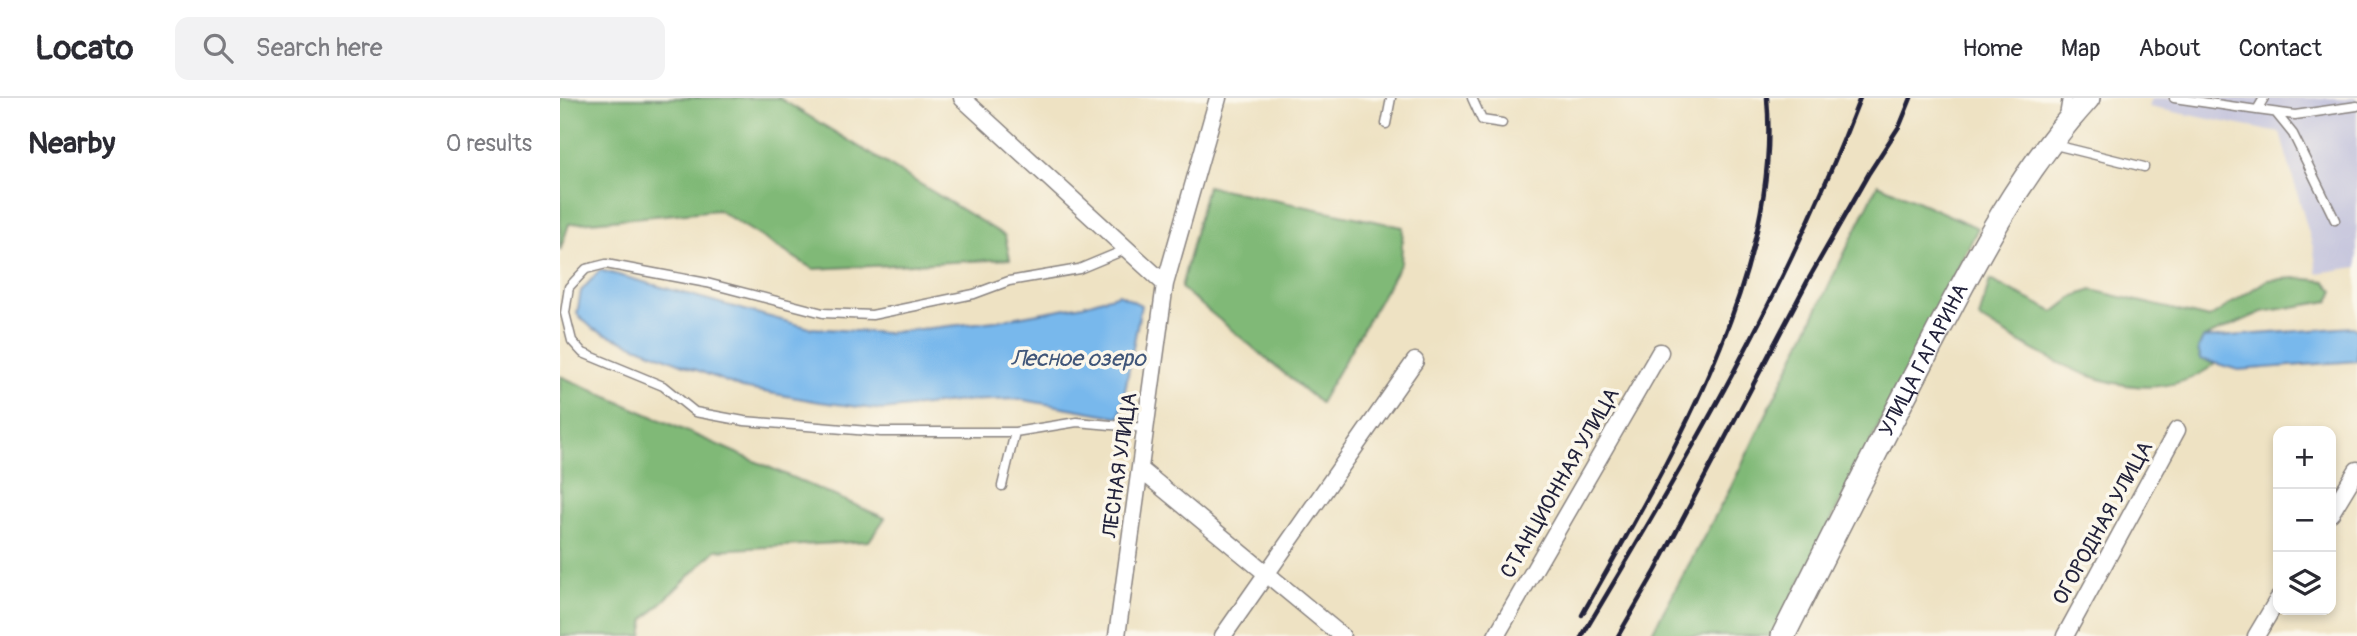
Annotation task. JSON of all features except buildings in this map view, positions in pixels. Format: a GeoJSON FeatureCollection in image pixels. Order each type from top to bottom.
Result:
{"type":"FeatureCollection","features":[{"type":"Feature","properties":{"kind":"street"},"geometry":{"type":"LineString","coordinates":[[962,98],[1165,284]]}},
{"type":"Feature","properties":{"kind":"street","name":"ЛЕСНАЯ УЛИЦА"},"geometry":{"type":"LineString","coordinates":[[1117,636],[1165,284],[1218,98]]}},
{"type":"Feature","properties":{"kind":"street","name":"УЛИЦА ГАГАРИНА"},"geometry":{"type":"LineString","coordinates":[[1783,636],[1972,266],[2027,171],[2088,98]]}},
{"type":"Feature","properties":{"kind":"street","name":"СТАНЦИОННАЯ УЛИЦА"},"geometry":{"type":"LineString","coordinates":[[1496,636],[1660,352]]}},
{"type":"Feature","properties":{"kind":"street"},"geometry":{"type":"LineString","coordinates":[[1223,636],[1415,361]]}},
{"type":"Feature","properties":{"kind":"street","name":"ОГОРОДНАЯ УЛИЦА"},"geometry":{"type":"LineString","coordinates":[[2065,636],[2177,430]]}},
{"type":"Feature","properties":{"kind":"street"},"geometry":{"type":"LineString","coordinates":[[1141,470],[1268,572],[1342,636]]}},
{"type":"Feature","properties":{"kind":"street"},"geometry":{"type":"LineString","coordinates":[[2336,505],[2357,470]]}},
{"type":"Feature","properties":{"kind":"street"},"geometry":{"type":"LineString","coordinates":[[2256,636],[2273,607]]}},
{"type":"Feature","properties":{"kind":"lane"},"geometry":{"type":"LineString","coordinates":[[1387,124],[1391,98]]}},
{"type":"Feature","properties":{"kind":"lane"},"geometry":{"type":"LineString","coordinates":[[1472,98],[1482,120],[1502,123]]}},
{"type":"Feature","properties":{"kind":"lane"},"geometry":{"type":"LineString","coordinates":[[2067,98],[2055,135],[2144,167]]}},
{"type":"Feature","properties":{"kind":"lane"},"geometry":{"type":"LineString","coordinates":[[2174,98],[2295,115],[2357,106]]}},
{"type":"Feature","properties":{"kind":"lane"},"geometry":{"type":"LineString","coordinates":[[2257,110],[2263,98]]}},
{"type":"Feature","properties":{"kind":"lane"},"geometry":{"type":"LineString","coordinates":[[2276,113],[2293,134],[2335,220]]}},
{"type":"Feature","properties":{"kind":"lane"},"geometry":{"type":"LineString","coordinates":[[1127,249],[1079,269],[1009,281],[974,293],[872,315],[823,313],[707,283],[606,264],[586,269],[569,287],[565,313],[572,341],[583,353],[663,386],[695,412],[744,421],[881,432],[1015,432],[1077,422],[1147,428]]}},
{"type":"Feature","properties":{"kind":"lane"},"geometry":{"type":"LineString","coordinates":[[1002,486],[1015,432]]}},
{"type":"Feature","properties":{"kind":"shaded area"},"geometry":{"type":"Polygon","coordinates":[[[2152,98],[2357,98],[2357,267],[2317,273],[2314,251],[2280,133],[2149,107],[2152,98]]]}},
{"type":"Feature","properties":{"kind":"green space"},"geometry":{"type":"Polygon","coordinates":[[[560,98],[779,98],[1005,236],[1010,259],[813,269],[718,210],[569,224],[560,251],[560,98]]]}},
{"type":"Feature","properties":{"kind":"green space"},"geometry":{"type":"Polygon","coordinates":[[[1878,184],[1978,228],[1773,636],[1650,636],[1731,487],[1878,184]]]}},
{"type":"Feature","properties":{"kind":"green space"},"geometry":{"type":"Polygon","coordinates":[[[1207,186],[1403,227],[1401,263],[1320,403],[1181,288],[1207,186]]]}},
{"type":"Feature","properties":{"kind":"green space"},"geometry":{"type":"Polygon","coordinates":[[[2296,278],[2325,281],[2334,291],[2329,301],[2262,312],[2203,338],[2198,349],[2201,359],[2215,364],[2186,380],[2156,386],[2125,385],[2094,377],[2034,350],[1979,318],[1990,280],[2054,312],[2075,296],[2092,290],[2209,318],[2267,280],[2296,278]]]}},
{"type":"Feature","properties":{"kind":"green space"},"geometry":{"type":"Polygon","coordinates":[[[560,376],[885,518],[869,541],[716,550],[645,619],[642,636],[560,636],[560,376]]]}},
{"type":"Feature","properties":{"kind":"water","name":"Лесное озеро"},"geometry":{"type":"Polygon","coordinates":[[[600,270],[810,328],[885,333],[995,321],[1083,305],[1119,294],[1141,305],[1120,417],[1018,399],[962,401],[883,410],[742,388],[593,329],[577,314],[581,291],[600,270]]]}},
{"type":"Feature","properties":{"kind":"water"},"geometry":{"type":"Polygon","coordinates":[[[2353,327],[2357,330],[2357,361],[2238,370],[2201,359],[2198,349],[2203,338],[2353,327]]]}},
{"type":"Feature","properties":{"kind":"railway"},"geometry":{"type":"LineString","coordinates":[[1582,615],[1682,432],[1712,367],[1738,300],[1757,232],[1767,165],[1767,98]]}},
{"type":"Feature","properties":{"kind":"railway"},"geometry":{"type":"LineString","coordinates":[[1582,636],[1697,439],[1768,306],[1832,169],[1860,98]]}},
{"type":"Feature","properties":{"kind":"railway"},"geometry":{"type":"LineString","coordinates":[[1618,636],[1656,570],[1808,280],[1869,173],[1900,125],[1911,98]]}}]}
